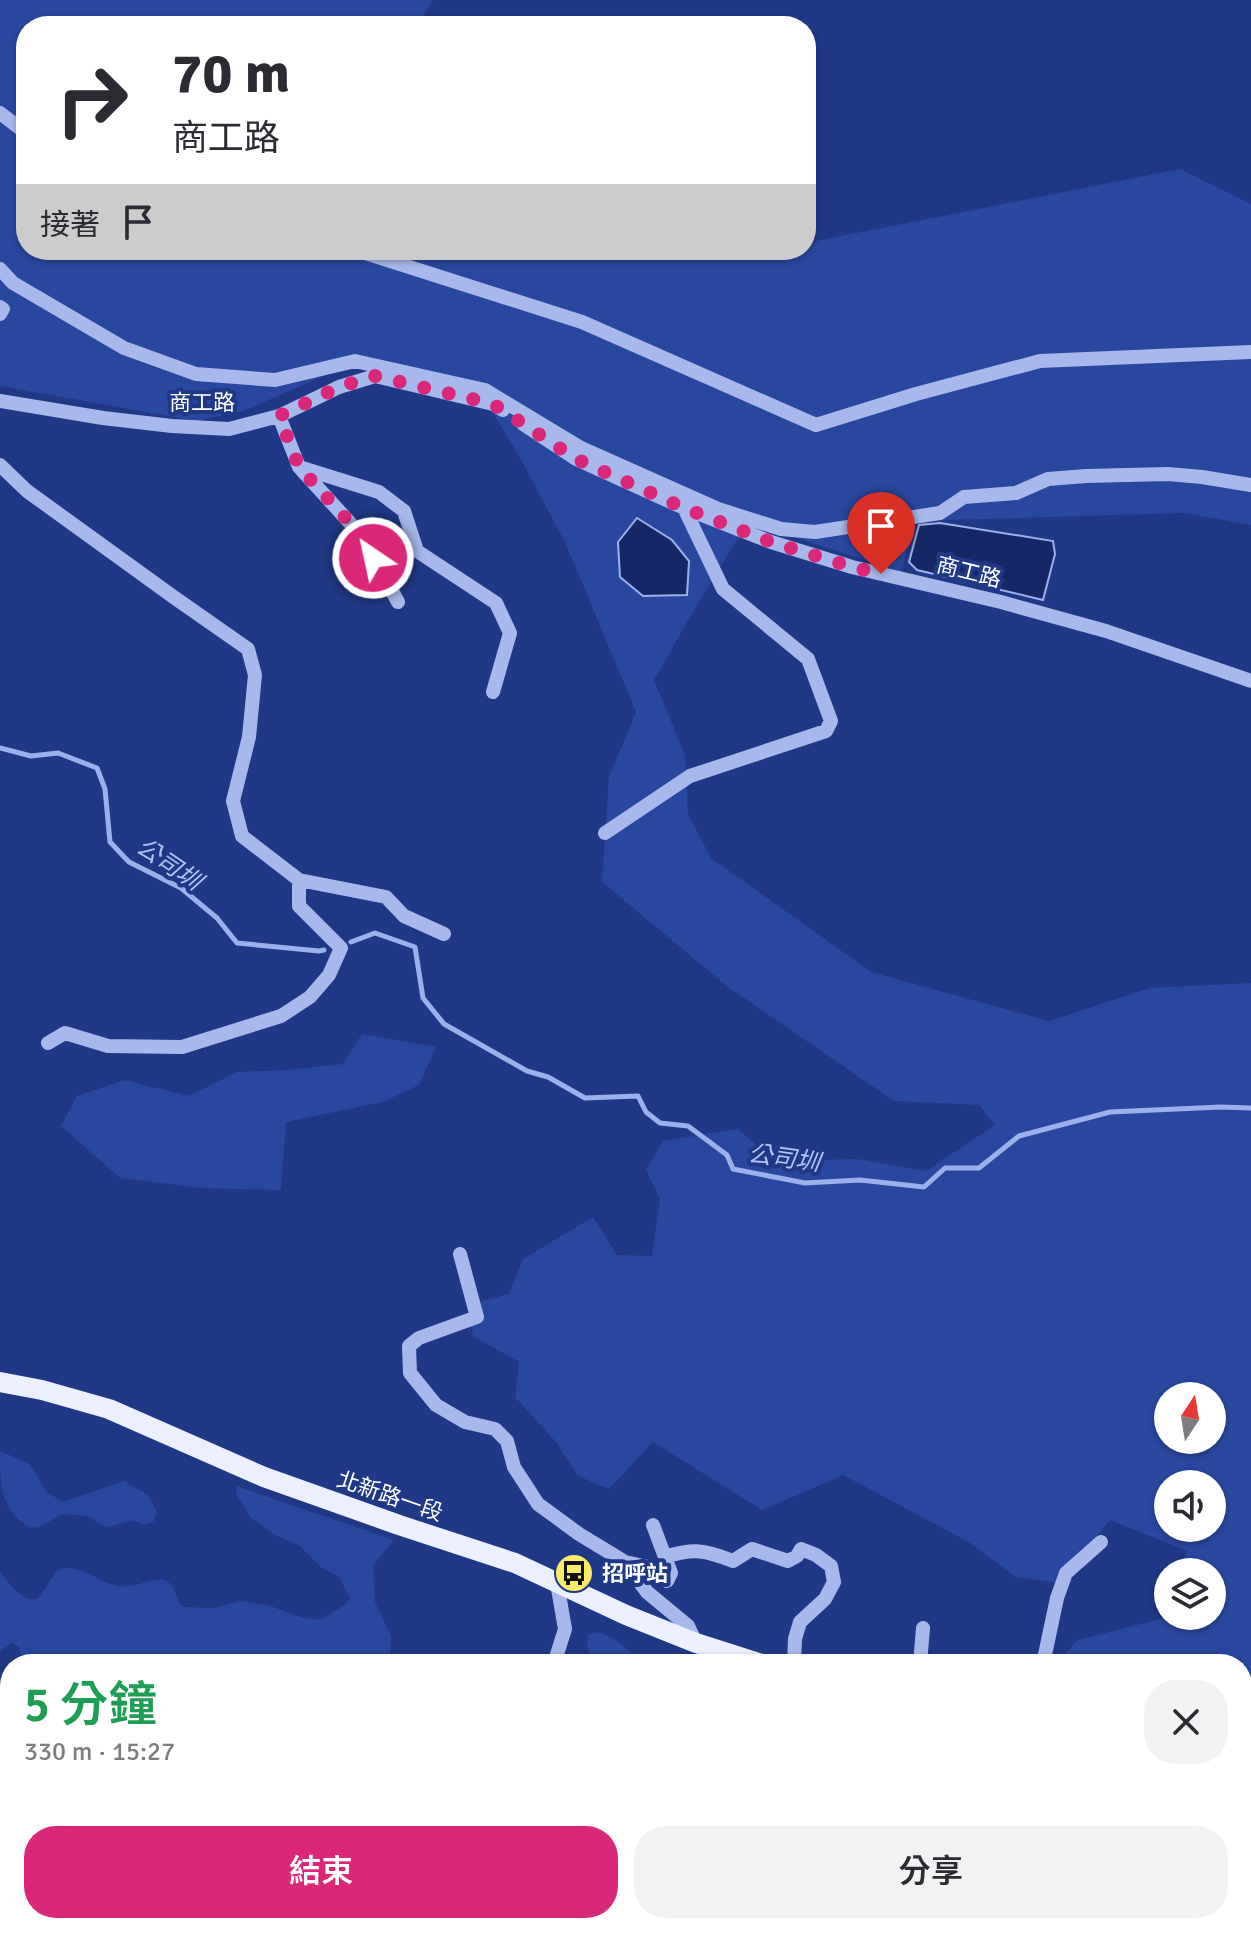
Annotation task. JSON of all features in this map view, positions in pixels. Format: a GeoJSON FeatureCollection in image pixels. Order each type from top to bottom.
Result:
{"type":"FeatureCollection","features":[{"type":"Feature","properties":{"kind":"main road","name":"北新路一段"},"geometry":{"type":"LineString","coordinates":[[0,1382],[109,1409],[264,1477],[515,1563],[626,1615],[731,1654]]}},
{"type":"Feature","properties":{"kind":"street"},"geometry":{"type":"LineString","coordinates":[[0,113],[16,125]]}},
{"type":"Feature","properties":{"kind":"street"},"geometry":{"type":"LineString","coordinates":[[387,260],[582,322],[816,425],[1040,361],[1251,352]]}},
{"type":"Feature","properties":{"kind":"street"},"geometry":{"type":"LineString","coordinates":[[0,269],[13,283],[124,348],[196,374],[275,380],[355,361],[485,390],[593,454],[718,509],[781,529],[815,532],[940,513],[964,497],[1016,493],[1048,479],[1168,474],[1250,483]]}},
{"type":"Feature","properties":{"kind":"street"},"geometry":{"type":"LineString","coordinates":[[0,307],[3,309],[0,314]]}},
{"type":"Feature","properties":{"kind":"street","name":"商工路"},"geometry":{"type":"LineString","coordinates":[[0,401],[103,418],[229,429],[279,416],[339,387],[375,376],[493,404],[576,459],[684,508],[771,542],[852,567],[1001,602],[1106,631],[1251,681]]}},
{"type":"Feature","properties":{"kind":"street"},"geometry":{"type":"LineString","coordinates":[[279,416],[299,467],[361,535],[398,602]]}},
{"type":"Feature","properties":{"kind":"street"},"geometry":{"type":"LineString","coordinates":[[0,465],[27,491],[248,649],[255,675],[251,721],[233,801],[242,836],[299,880],[386,897],[404,916],[444,934]]}},
{"type":"Feature","properties":{"kind":"street"},"geometry":{"type":"LineString","coordinates":[[299,467],[379,492],[404,511],[417,551],[496,603],[510,633],[493,692]]}},
{"type":"Feature","properties":{"kind":"street"},"geometry":{"type":"LineString","coordinates":[[605,833],[690,776],[826,731],[831,721],[808,659],[723,589],[684,508]]}},
{"type":"Feature","properties":{"kind":"street"},"geometry":{"type":"LineString","coordinates":[[48,1043],[65,1033],[108,1046],[182,1047],[281,1016],[310,997],[329,975],[341,948],[299,906],[299,880]]}},
{"type":"Feature","properties":{"kind":"street"},"geometry":{"type":"LineString","coordinates":[[460,1254],[477,1317],[419,1338],[409,1346],[410,1373],[436,1405],[465,1422],[495,1429],[507,1441],[514,1467],[538,1504],[625,1562],[653,1568],[667,1581],[671,1573],[653,1525]]}},
{"type":"Feature","properties":{"kind":"street"},"geometry":{"type":"LineString","coordinates":[[1045,1654],[1057,1598],[1066,1573],[1101,1542]]}},
{"type":"Feature","properties":{"kind":"street"},"geometry":{"type":"LineString","coordinates":[[665,1557],[688,1550],[712,1553],[733,1561],[752,1549],[788,1561],[797,1556],[801,1549],[831,1566],[834,1582],[825,1599],[800,1622],[794,1654]]}},
{"type":"Feature","properties":{"kind":"street"},"geometry":{"type":"LineString","coordinates":[[625,1562],[647,1592],[688,1626],[696,1643]]}},
{"type":"Feature","properties":{"kind":"street"},"geometry":{"type":"LineString","coordinates":[[557,1583],[565,1629],[557,1654]]}},
{"type":"Feature","properties":{"kind":"street"},"geometry":{"type":"LineString","coordinates":[[921,1654],[923,1628]]}},
{"type":"Feature","properties":{"kind":"shaded area"},"geometry":{"type":"Polygon","coordinates":[[[0,0],[433,0],[423,16],[16,16],[16,260],[816,260],[816,241],[1180,169],[1251,204],[1251,525],[1184,513],[915,521],[901,572],[747,522],[579,451],[483,391],[352,364],[243,411],[197,421],[0,386],[0,0]]]}},
{"type":"Feature","properties":{"kind":"shaded area"},"geometry":{"type":"Polygon","coordinates":[[[482,395],[746,525],[654,680],[685,755],[688,814],[711,858],[871,972],[1049,1021],[1150,988],[1251,983],[1251,1654],[1065,1654],[1078,1640],[1154,1621],[1154,1630],[1226,1630],[1226,1558],[1184,1558],[1187,1551],[1165,1542],[1226,1542],[1226,1470],[1154,1470],[1154,1538],[1110,1520],[1059,1583],[1016,1577],[967,1541],[843,1475],[762,1510],[653,1442],[609,1489],[578,1476],[556,1442],[515,1397],[519,1362],[473,1336],[467,1305],[509,1294],[523,1259],[593,1217],[617,1255],[652,1256],[660,1199],[646,1170],[663,1141],[738,1129],[775,1161],[857,1159],[926,1171],[995,1125],[979,1105],[894,1101],[728,987],[602,882],[609,777],[636,712],[565,542],[482,395]]]}},
{"type":"Feature","properties":{"kind":"shaded area"},"geometry":{"type":"Polygon","coordinates":[[[637,518],[672,540],[689,561],[687,595],[643,596],[620,577],[618,542],[637,518]]]}},
{"type":"Feature","properties":{"kind":"shaded area"},"geometry":{"type":"Polygon","coordinates":[[[940,523],[1053,541],[1055,554],[1043,600],[917,570],[909,562],[919,525],[940,523]]]}},
{"type":"Feature","properties":{"kind":"shaded area"},"geometry":{"type":"Polygon","coordinates":[[[362,1034],[436,1047],[419,1085],[383,1102],[286,1122],[281,1190],[201,1188],[120,1178],[61,1126],[77,1096],[124,1080],[189,1096],[237,1072],[343,1064],[362,1034]]]}},
{"type":"Feature","properties":{"kind":"shaded area"},"geometry":{"type":"Polygon","coordinates":[[[0,1451],[30,1464],[46,1491],[62,1502],[124,1481],[148,1495],[157,1512],[154,1521],[144,1524],[133,1520],[108,1527],[88,1516],[62,1514],[40,1527],[31,1528],[13,1514],[4,1496],[0,1451]]]}},
{"type":"Feature","properties":{"kind":"shaded area"},"geometry":{"type":"Polygon","coordinates":[[[236,1486],[394,1540],[373,1565],[375,1602],[391,1636],[390,1654],[21,1654],[19,1646],[11,1643],[0,1652],[0,1572],[16,1591],[30,1599],[37,1599],[59,1570],[73,1568],[118,1586],[167,1581],[182,1607],[213,1608],[240,1601],[268,1605],[300,1617],[320,1620],[350,1599],[339,1577],[322,1568],[300,1546],[277,1536],[251,1518],[237,1496],[236,1486]]]}},
{"type":"Feature","properties":{"kind":"shaded area"},"geometry":{"type":"Polygon","coordinates":[[[598,1632],[611,1638],[631,1654],[591,1654],[587,1643],[589,1634],[598,1632]]]}},
{"type":"Feature","properties":{"kind":"waterway","name":"公司圳"},"geometry":{"type":"LineString","coordinates":[[0,748],[31,756],[58,753],[97,768],[105,789],[110,842],[129,862],[181,888],[217,918],[237,943],[324,950]]}},
{"type":"Feature","properties":{"kind":"waterway","name":"公司圳"},"geometry":{"type":"LineString","coordinates":[[351,942],[375,933],[415,947],[423,998],[444,1024],[527,1071],[548,1077],[585,1098],[638,1096],[646,1112],[660,1123],[688,1126],[727,1155],[733,1169],[805,1183],[860,1180],[924,1187],[945,1168],[979,1168],[1019,1136],[1110,1112],[1251,1108]]}},
{"type":"Feature","properties":{"kind":"place","name":"招呼站"},"geometry":{"type":"Point","coordinates":[574,1573]}},
{"type":"Feature","properties":{"kind":"route"},"geometry":{"type":"LineString","coordinates":[[373,558],[361,535],[299,467],[279,416],[339,387],[375,376],[493,404],[576,459],[684,508],[771,542],[881,574]]}}]}
